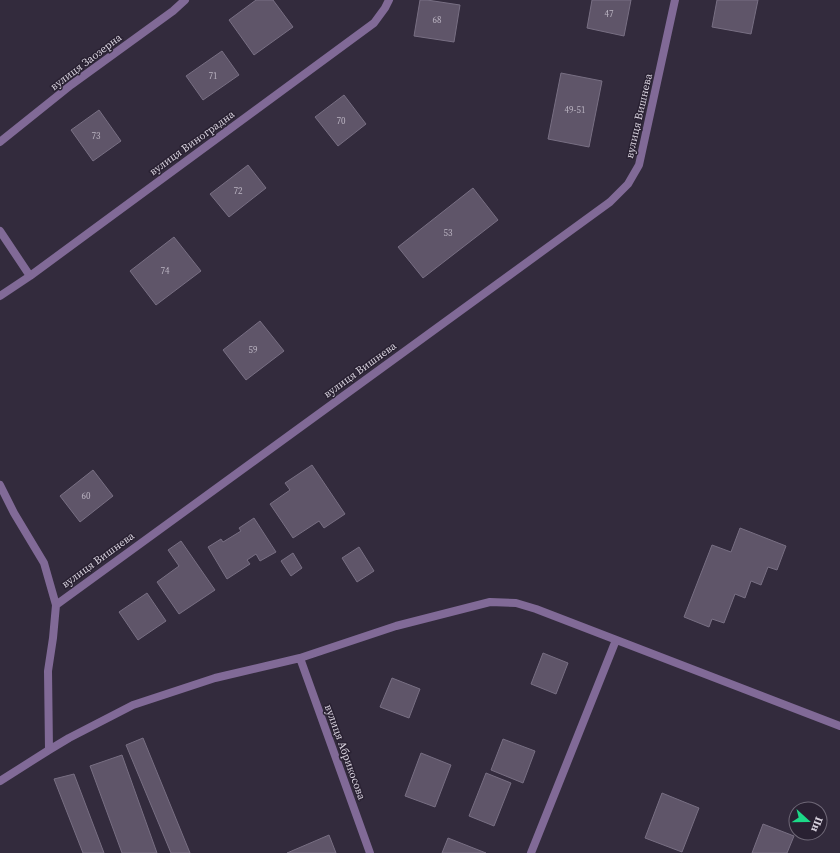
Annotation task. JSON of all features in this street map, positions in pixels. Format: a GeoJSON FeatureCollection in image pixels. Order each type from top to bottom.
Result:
{"type":"FeatureCollection","features":[{"type":"Feature","properties":{"kind":"street","name":"вулиця Заозерна"},"geometry":{"type":"LineString","coordinates":[[0,142],[71,85],[167,16],[185,0]]}},
{"type":"Feature","properties":{"kind":"street","name":"вулиця Виноградна"},"geometry":{"type":"LineString","coordinates":[[0,296],[30,276],[374,23],[389,0]]}},
{"type":"Feature","properties":{"kind":"street","name":"вулиця Вишнева"},"geometry":{"type":"LineString","coordinates":[[0,485],[14,513],[44,563],[56,604],[610,202],[628,184],[639,165],[675,0]]}},
{"type":"Feature","properties":{"kind":"street"},"geometry":{"type":"LineString","coordinates":[[0,231],[30,276]]}},
{"type":"Feature","properties":{"kind":"street"},"geometry":{"type":"LineString","coordinates":[[0,781],[69,738],[133,705],[215,678],[300,658],[396,626],[490,602],[516,603],[536,609],[840,726]]}},
{"type":"Feature","properties":{"kind":"street"},"geometry":{"type":"LineString","coordinates":[[49,750],[48,671],[56,604]]}},
{"type":"Feature","properties":{"kind":"street"},"geometry":{"type":"LineString","coordinates":[[531,853],[616,640]]}},
{"type":"Feature","properties":{"kind":"street","name":"вулиця Абрикосова"},"geometry":{"type":"LineString","coordinates":[[300,658],[370,853]]}},
{"type":"Feature","properties":{"kind":"building"},"geometry":{"type":"Polygon","coordinates":[[[256,0],[273,0],[293,27],[254,55],[229,20],[256,0]]]}},
{"type":"Feature","properties":{"kind":"building"},"geometry":{"type":"Polygon","coordinates":[[[420,0],[460,5],[454,42],[414,36],[420,0]]]}},
{"type":"Feature","properties":{"kind":"building"},"geometry":{"type":"Polygon","coordinates":[[[592,0],[631,0],[624,36],[587,28],[592,0]]]}},
{"type":"Feature","properties":{"kind":"building"},"geometry":{"type":"Polygon","coordinates":[[[717,0],[758,0],[751,34],[712,27],[717,0]]]}},
{"type":"Feature","properties":{"kind":"building"},"geometry":{"type":"Polygon","coordinates":[[[222,51],[239,75],[203,100],[186,76],[222,51]]]}},
{"type":"Feature","properties":{"kind":"building"},"geometry":{"type":"Polygon","coordinates":[[[561,73],[602,81],[589,147],[548,139],[561,73]]]}},
{"type":"Feature","properties":{"kind":"building"},"geometry":{"type":"Polygon","coordinates":[[[344,95],[366,124],[338,146],[315,117],[344,95]]]}},
{"type":"Feature","properties":{"kind":"building"},"geometry":{"type":"Polygon","coordinates":[[[99,110],[121,141],[93,161],[71,130],[99,110]]]}},
{"type":"Feature","properties":{"kind":"building"},"geometry":{"type":"Polygon","coordinates":[[[248,165],[266,188],[229,217],[210,194],[248,165]]]}},
{"type":"Feature","properties":{"kind":"building"},"geometry":{"type":"Polygon","coordinates":[[[473,188],[498,220],[423,278],[398,247],[473,188]]]}},
{"type":"Feature","properties":{"kind":"building"},"geometry":{"type":"Polygon","coordinates":[[[174,237],[201,271],[156,305],[130,271],[174,237]]]}},
{"type":"Feature","properties":{"kind":"building"},"geometry":{"type":"Polygon","coordinates":[[[260,321],[284,351],[246,380],[223,350],[260,321]]]}},
{"type":"Feature","properties":{"kind":"building"},"geometry":{"type":"Polygon","coordinates":[[[312,465],[345,514],[324,528],[319,521],[293,538],[270,504],[290,490],[285,483],[312,465]]]}},
{"type":"Feature","properties":{"kind":"building"},"geometry":{"type":"Polygon","coordinates":[[[93,470],[113,496],[80,522],[60,496],[93,470]]]}},
{"type":"Feature","properties":{"kind":"building"},"geometry":{"type":"Polygon","coordinates":[[[254,518],[276,552],[260,561],[256,554],[247,560],[250,564],[227,579],[208,547],[221,539],[223,542],[241,531],[239,528],[254,518]]]}},
{"type":"Feature","properties":{"kind":"building"},"geometry":{"type":"Polygon","coordinates":[[[740,528],[786,546],[777,570],[768,567],[761,585],[751,581],[745,598],[735,594],[724,623],[712,619],[709,627],[684,617],[712,545],[731,552],[740,528]]]}},
{"type":"Feature","properties":{"kind":"building"},"geometry":{"type":"Polygon","coordinates":[[[181,541],[215,590],[179,614],[157,582],[179,566],[168,550],[181,541]]]}},
{"type":"Feature","properties":{"kind":"building"},"geometry":{"type":"Polygon","coordinates":[[[359,547],[374,571],[357,582],[342,558],[359,547]]]}},
{"type":"Feature","properties":{"kind":"building"},"geometry":{"type":"Polygon","coordinates":[[[293,553],[302,568],[291,576],[281,561],[293,553]]]}},
{"type":"Feature","properties":{"kind":"building"},"geometry":{"type":"Polygon","coordinates":[[[147,593],[166,621],[138,640],[119,612],[147,593]]]}},
{"type":"Feature","properties":{"kind":"building"},"geometry":{"type":"Polygon","coordinates":[[[543,653],[568,663],[556,694],[531,684],[543,653]]]}},
{"type":"Feature","properties":{"kind":"building"},"geometry":{"type":"Polygon","coordinates":[[[392,678],[420,689],[409,718],[380,707],[392,678]]]}},
{"type":"Feature","properties":{"kind":"building"},"geometry":{"type":"Polygon","coordinates":[[[143,738],[190,853],[171,853],[126,745],[143,738]]]}},
{"type":"Feature","properties":{"kind":"building"},"geometry":{"type":"Polygon","coordinates":[[[503,739],[535,751],[523,783],[491,770],[503,739]]]}},
{"type":"Feature","properties":{"kind":"building"},"geometry":{"type":"Polygon","coordinates":[[[421,753],[451,765],[435,807],[405,796],[421,753]]]}},
{"type":"Feature","properties":{"kind":"building"},"geometry":{"type":"Polygon","coordinates":[[[122,755],[157,853],[122,853],[90,766],[122,755]]]}},
{"type":"Feature","properties":{"kind":"building"},"geometry":{"type":"Polygon","coordinates":[[[486,773],[511,783],[494,826],[469,816],[486,773]]]}},
{"type":"Feature","properties":{"kind":"building"},"geometry":{"type":"Polygon","coordinates":[[[74,774],[104,853],[83,853],[54,779],[74,774]]]}},
{"type":"Feature","properties":{"kind":"building"},"geometry":{"type":"Polygon","coordinates":[[[662,793],[699,808],[682,852],[645,838],[662,793]]]}},
{"type":"Feature","properties":{"kind":"building"},"geometry":{"type":"Polygon","coordinates":[[[763,824],[788,834],[788,841],[792,841],[787,853],[752,853],[763,824]]]}},
{"type":"Feature","properties":{"kind":"building"},"geometry":{"type":"Polygon","coordinates":[[[329,835],[336,853],[287,853],[329,835]]]}},
{"type":"Feature","properties":{"kind":"building"},"geometry":{"type":"Polygon","coordinates":[[[448,838],[486,853],[442,853],[448,838]]]}}]}
